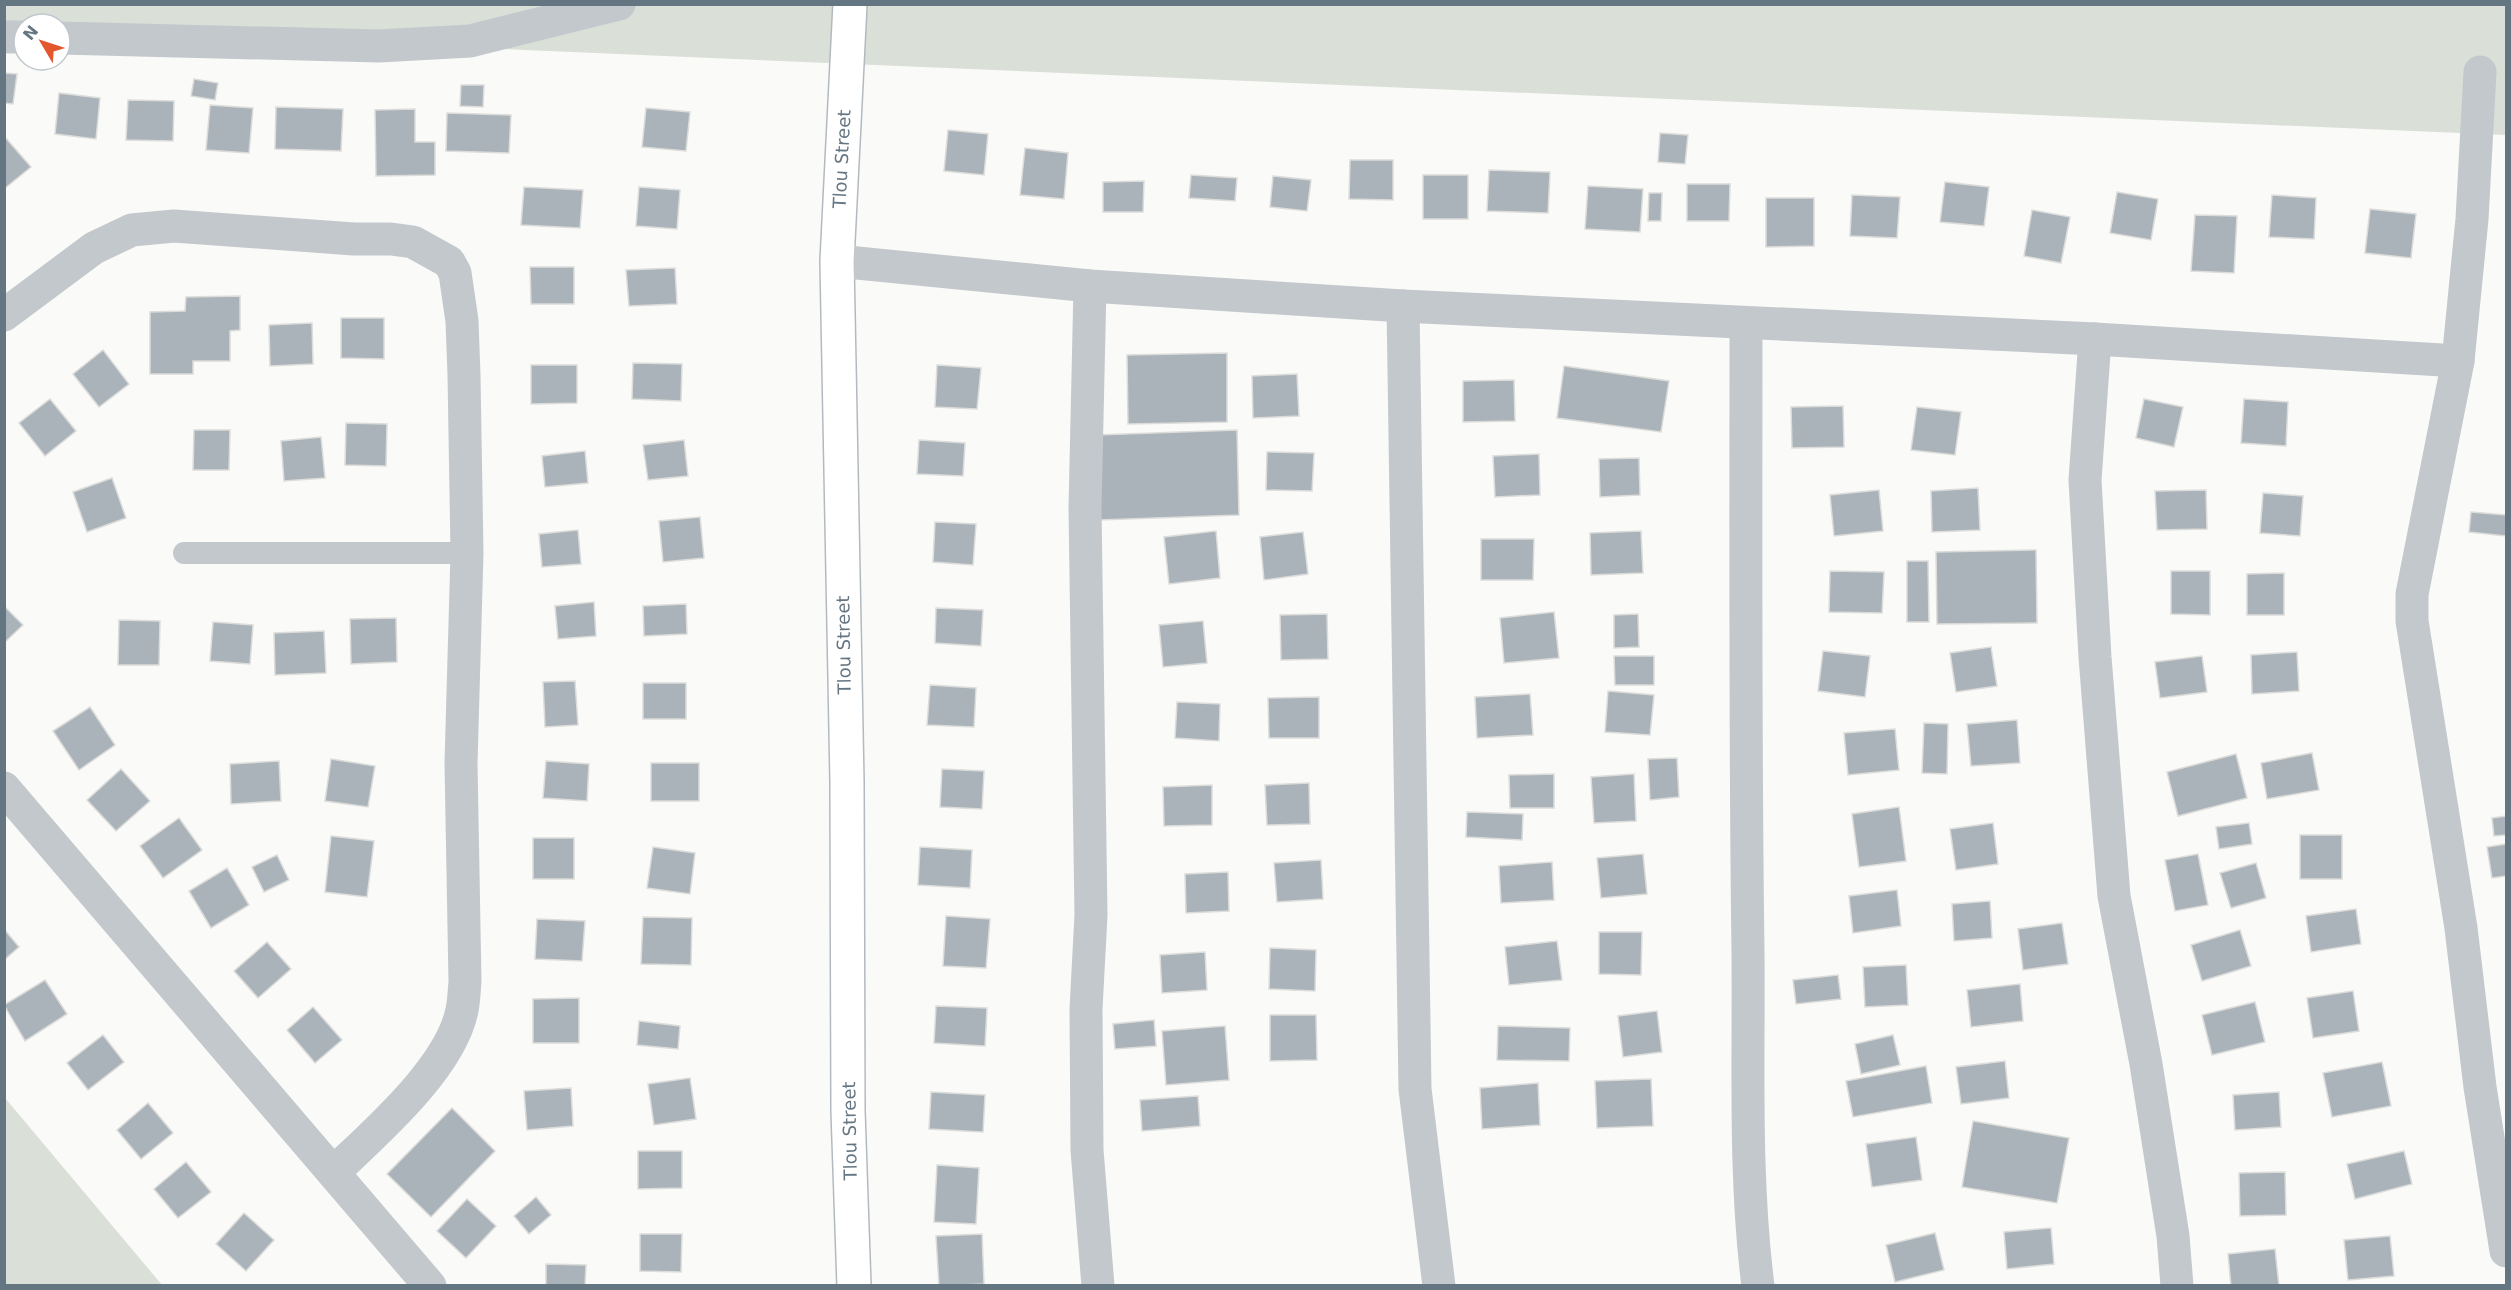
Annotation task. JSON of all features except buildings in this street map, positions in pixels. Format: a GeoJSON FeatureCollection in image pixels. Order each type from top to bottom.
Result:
{"type":"FeatureCollection","features":[{"type":"Feature","properties":{"kind":"street"},"geometry":{"type":"LineString","coordinates":[[72,38],[379,46],[470,41],[618,4]]}},
{"type":"Feature","properties":{"kind":"street","name":"Tlou Street"},"geometry":{"type":"LineString","coordinates":[[850,4],[837,261],[847,770],[848,1111],[854,1286]]}},
{"type":"Feature","properties":{"kind":"street"},"geometry":{"type":"LineString","coordinates":[[2480,72],[2472,219],[2458,361],[2412,594],[2412,621],[2461,928],[2480,1087],[2506,1251]]}},
{"type":"Feature","properties":{"kind":"street"},"geometry":{"type":"LineString","coordinates":[[4,315],[94,248],[132,230],[174,226],[413,242],[450,262],[455,273],[462,321],[467,553],[461,763],[465,982],[462,1012],[448,1043],[430,1072],[398,1110],[335,1171]]}},
{"type":"Feature","properties":{"kind":"street"},"geometry":{"type":"LineString","coordinates":[[837,261],[1090,286],[1403,306],[2095,339],[2458,361]]}},
{"type":"Feature","properties":{"kind":"street"},"geometry":{"type":"LineString","coordinates":[[1090,286],[1085,508],[1091,915],[1086,1009],[1087,1138],[1098,1286]]}},
{"type":"Feature","properties":{"kind":"street"},"geometry":{"type":"LineString","coordinates":[[1403,306],[1415,1089],[1439,1286]]}},
{"type":"Feature","properties":{"kind":"street"},"geometry":{"type":"LineString","coordinates":[[1746,323],[1746,799],[1750,1133],[1753,1246],[1758,1286]]}},
{"type":"Feature","properties":{"kind":"street"},"geometry":{"type":"LineString","coordinates":[[2095,339],[2085,480],[2095,657],[2114,896],[2146,1064],[2173,1236],[2177,1286]]}},
{"type":"Feature","properties":{"kind":"street"},"geometry":{"type":"LineString","coordinates":[[4,788],[335,1171],[430,1286]]}},
{"type":"Feature","properties":{"kind":"lane"},"geometry":{"type":"LineString","coordinates":[[184,553],[467,553]]}},
{"type":"Feature","properties":{"kind":"shaded area"},"geometry":{"type":"Polygon","coordinates":[[[5,4],[2506,4],[2506,135],[72,31],[72,12],[12,12],[12,26],[5,27],[5,4]]]}},
{"type":"Feature","properties":{"kind":"shaded area"},"geometry":{"type":"Polygon","coordinates":[[[5,1098],[162,1285],[5,1285],[5,1098]]]}}]}
